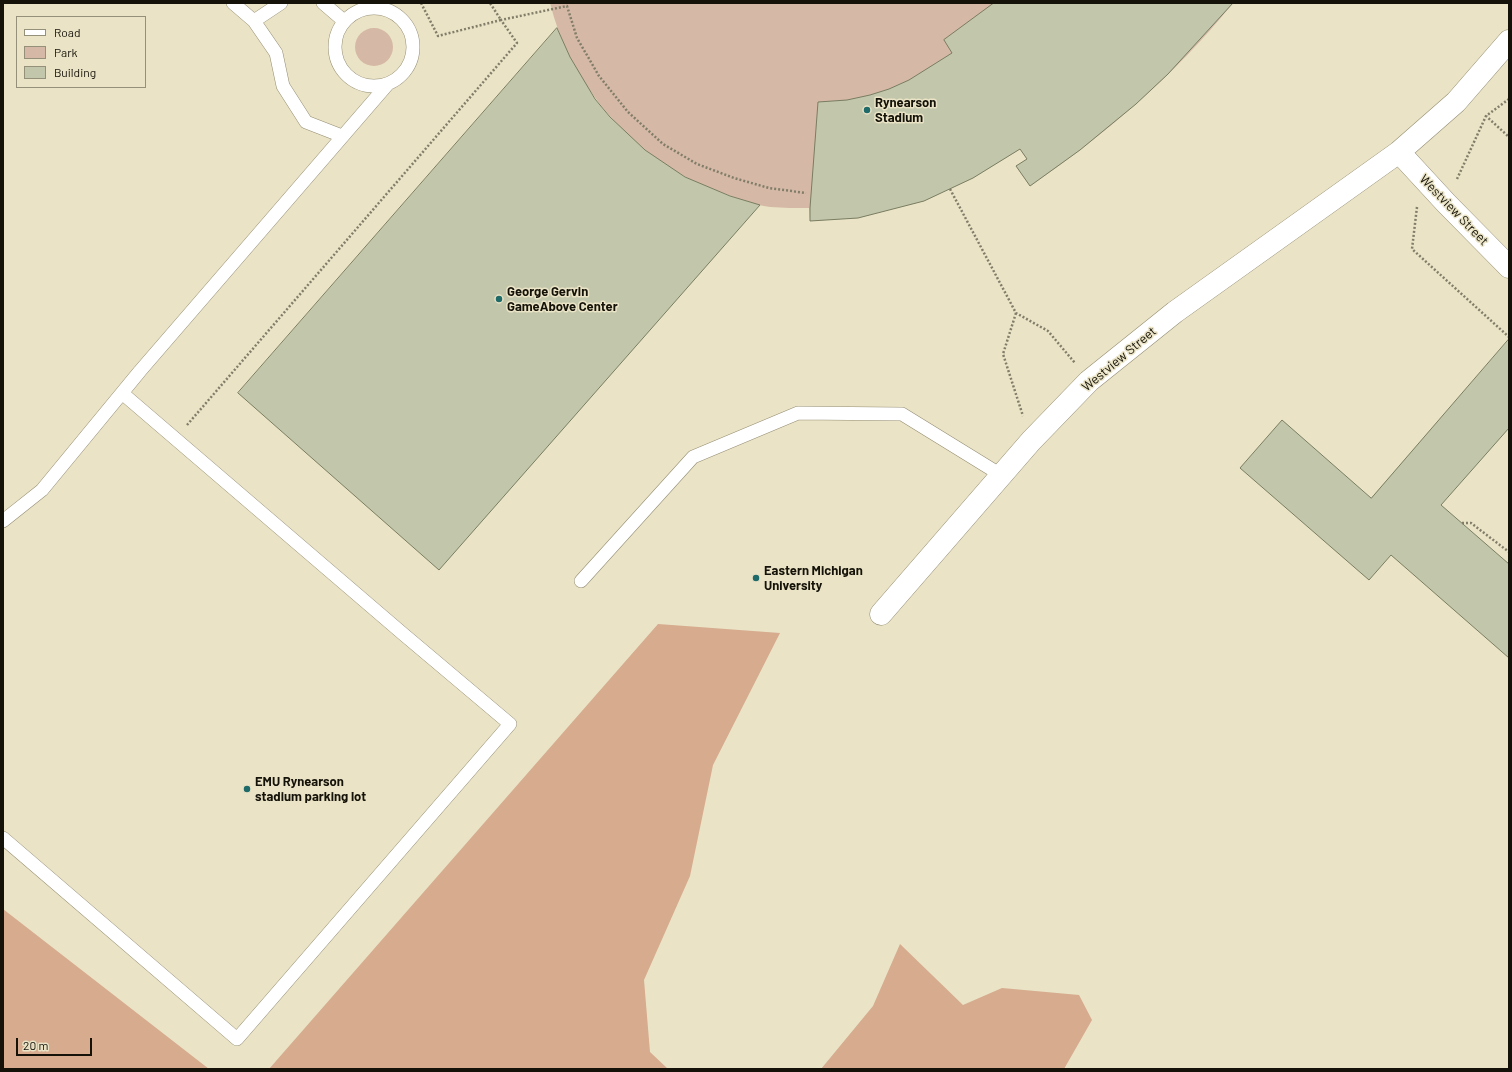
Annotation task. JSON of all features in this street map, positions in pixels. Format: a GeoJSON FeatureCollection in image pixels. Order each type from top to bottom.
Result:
{"type":"FeatureCollection","features":[{"type":"Feature","properties":{"kind":"street","name":"Westview Street"},"geometry":{"type":"LineString","coordinates":[[881,614],[1031,441],[1089,382],[1175,312],[1399,152],[1456,102],[1509,41]]}},
{"type":"Feature","properties":{"kind":"street","name":"Westview Street"},"geometry":{"type":"LineString","coordinates":[[1399,152],[1446,203],[1509,267]]}},
{"type":"Feature","properties":{"kind":"lane"},"geometry":{"type":"LineString","coordinates":[[233,3],[254,21],[276,53],[283,86],[306,122],[342,136]]}},
{"type":"Feature","properties":{"kind":"lane"},"geometry":{"type":"LineString","coordinates":[[254,21],[281,3]]}},
{"type":"Feature","properties":{"kind":"lane"},"geometry":{"type":"LineString","coordinates":[[323,3],[344,21]]}},
{"type":"Feature","properties":{"kind":"lane"},"geometry":{"type":"LineString","coordinates":[[3,521],[42,490],[122,393],[342,136],[387,85],[404,73],[413,56],[412,36],[402,19],[387,10],[370,8],[354,12],[344,21],[335,38],[334,54],[340,68],[354,82],[374,87],[387,85]]}},
{"type":"Feature","properties":{"kind":"lane"},"geometry":{"type":"LineString","coordinates":[[3,838],[237,1039],[510,724],[122,393]]}},
{"type":"Feature","properties":{"kind":"lane"},"geometry":{"type":"LineString","coordinates":[[581,581],[693,457],[798,413],[902,414],[1002,475]]}},
{"type":"Feature","properties":{"kind":"path"},"geometry":{"type":"LineString","coordinates":[[421,3],[438,36],[501,20],[567,6],[577,38],[599,76],[628,112],[663,144],[697,164],[734,178],[769,188],[806,193]]}},
{"type":"Feature","properties":{"kind":"path"},"geometry":{"type":"LineString","coordinates":[[175,439],[517,43],[490,3]]}},
{"type":"Feature","properties":{"kind":"path"},"geometry":{"type":"LineString","coordinates":[[1446,203],[1486,116],[1509,99]]}},
{"type":"Feature","properties":{"kind":"path"},"geometry":{"type":"LineString","coordinates":[[1486,116],[1509,137]]}},
{"type":"Feature","properties":{"kind":"path"},"geometry":{"type":"LineString","coordinates":[[950,189],[1016,313],[1048,331],[1089,382]]}},
{"type":"Feature","properties":{"kind":"path"},"geometry":{"type":"LineString","coordinates":[[1418,207],[1412,250],[1509,337]]}},
{"type":"Feature","properties":{"kind":"path"},"geometry":{"type":"LineString","coordinates":[[1016,313],[1003,354],[1031,441]]}},
{"type":"Feature","properties":{"kind":"path"},"geometry":{"type":"LineString","coordinates":[[1462,523],[1471,523],[1509,552]]}},
{"type":"Feature","properties":{"kind":"green space","name":"Rynearson Stadium"},"geometry":{"type":"Polygon","coordinates":[[[550,3],[1233,3],[1188,54],[1138,102],[1085,146],[1030,186],[1016,166],[1027,159],[1020,149],[973,178],[924,201],[858,218],[810,221],[809,208],[780,208],[764,206],[726,194],[688,178],[660,161],[638,144],[618,125],[599,103],[583,80],[569,56],[558,30],[550,3]]]}},
{"type":"Feature","properties":{"kind":"green space"},"geometry":{"type":"Polygon","coordinates":[[[370,28],[378,28],[385,31],[390,36],[393,47],[390,58],[385,63],[378,66],[370,66],[363,63],[358,58],[355,51],[355,43],[358,36],[363,31],[370,28]]]}},
{"type":"Feature","properties":{"kind":"shaded area"},"geometry":{"type":"Polygon","coordinates":[[[658,624],[780,633],[713,765],[690,876],[644,980],[650,1052],[668,1069],[269,1069],[658,624]]]}},
{"type":"Feature","properties":{"kind":"shaded area"},"geometry":{"type":"Polygon","coordinates":[[[3,909],[209,1069],[3,1069],[3,909]]]}},
{"type":"Feature","properties":{"kind":"shaded area"},"geometry":{"type":"Polygon","coordinates":[[[900,944],[963,1005],[1002,988],[1079,995],[1092,1020],[1064,1069],[821,1069],[873,1006],[900,944]]]}},
{"type":"Feature","properties":{"kind":"building"},"geometry":{"type":"Polygon","coordinates":[[[994,3],[1233,3],[1168,74],[1136,104],[1080,150],[1030,186],[1016,166],[1027,159],[1020,149],[973,178],[924,201],[858,218],[810,221],[818,102],[847,100],[870,95],[889,89],[909,80],[952,53],[944,40],[994,3]]]}},
{"type":"Feature","properties":{"kind":"building","name":"George Gervin GameAbove Center"},"geometry":{"type":"Polygon","coordinates":[[[557,28],[570,57],[595,99],[610,117],[645,150],[685,177],[730,196],[760,205],[439,570],[238,393],[557,28]]]}},
{"type":"Feature","properties":{"kind":"building"},"geometry":{"type":"Polygon","coordinates":[[[1509,339],[1509,428],[1441,505],[1509,564],[1509,658],[1391,555],[1369,580],[1240,468],[1282,420],[1371,498],[1509,339]]]}},
{"type":"Feature","properties":{"kind":"place","name":"Rynearson Stadium"},"geometry":{"type":"Point","coordinates":[867,110]}},
{"type":"Feature","properties":{"kind":"place","name":"George Gervin GameAbove Center"},"geometry":{"type":"Point","coordinates":[499,299]}},
{"type":"Feature","properties":{"kind":"place","name":"Eastern Michigan University"},"geometry":{"type":"Point","coordinates":[756,578]}},
{"type":"Feature","properties":{"kind":"place","name":"EMU Rynearson stadium parking lot"},"geometry":{"type":"Point","coordinates":[247,789]}}]}
